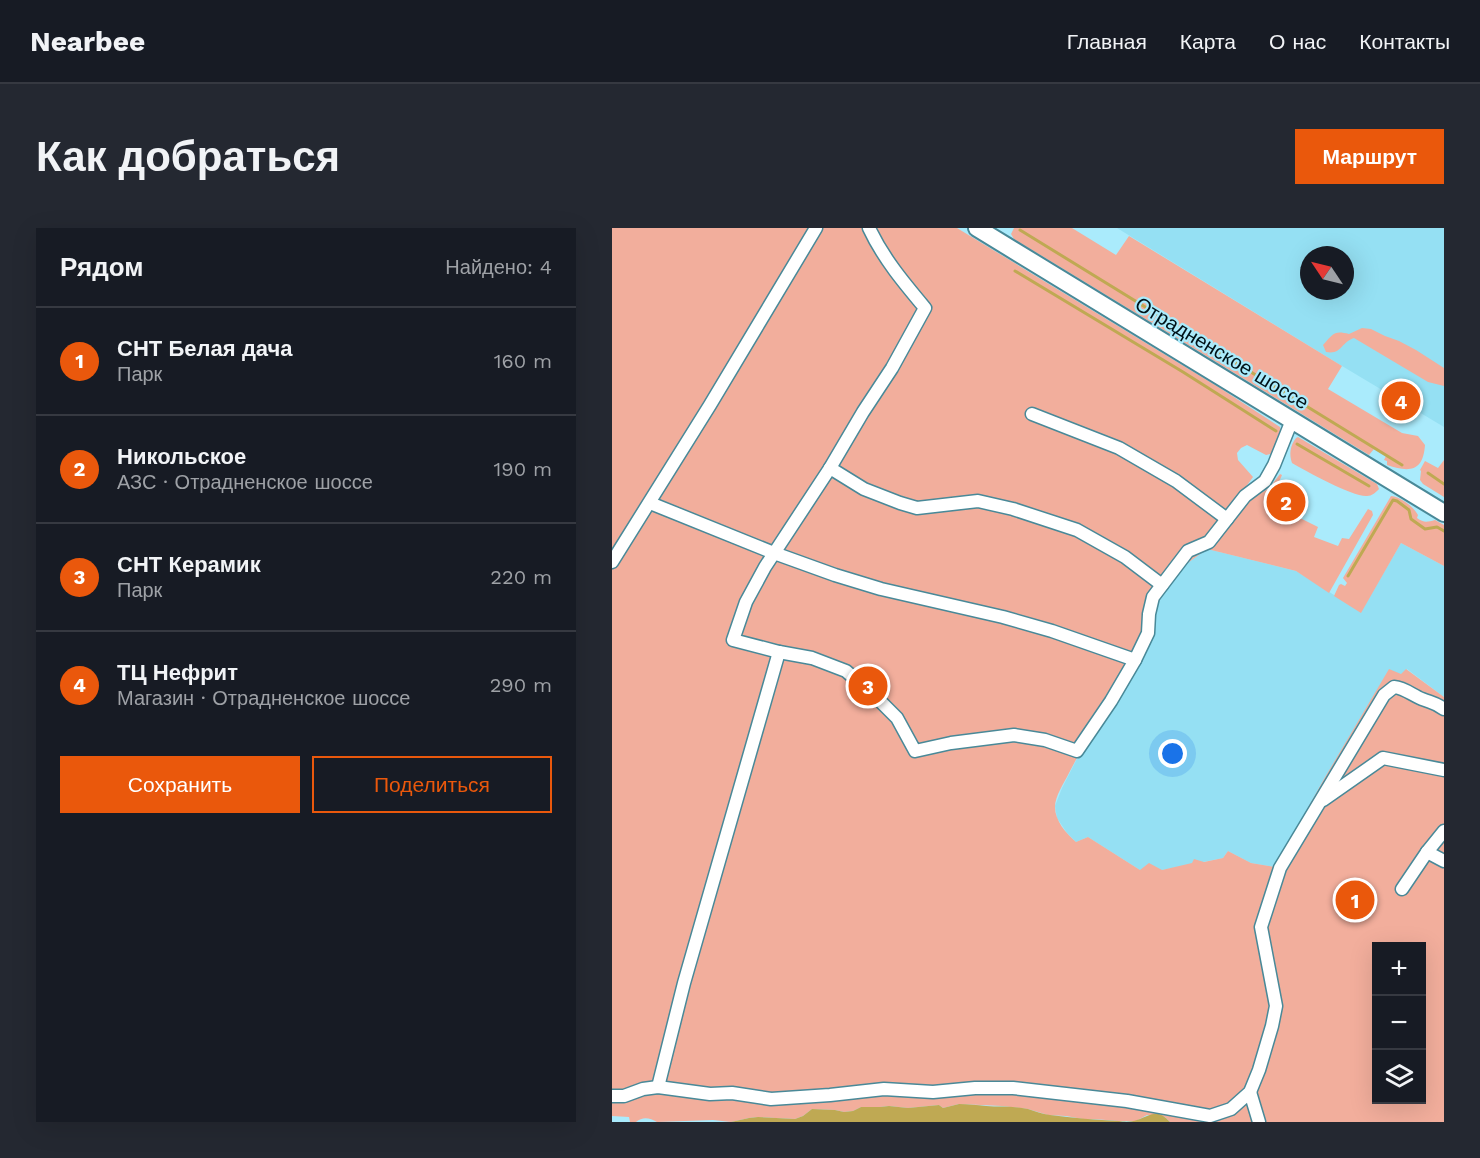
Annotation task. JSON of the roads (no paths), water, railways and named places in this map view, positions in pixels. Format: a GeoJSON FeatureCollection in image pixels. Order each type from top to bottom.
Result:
{"type":"FeatureCollection","features":[{"type":"Feature","properties":{"kind":"main road","name":"Отрадненское шоссе"},"geometry":{"type":"LineString","coordinates":[[978,228],[1444,513]]}},
{"type":"Feature","properties":{"kind":"street"},"geometry":{"type":"LineString","coordinates":[[612,562],[816,228]]}},
{"type":"Feature","properties":{"kind":"street"},"geometry":{"type":"LineString","coordinates":[[869,228],[885,258],[925,308],[892,368],[746,602],[733,640],[812,658],[846,671],[897,718],[915,751],[951,743],[1014,735],[1045,740],[1077,751],[1111,701],[1148,633],[1153,597],[1188,551],[1209,542],[1245,496],[1265,481],[1292,420]]}},
{"type":"Feature","properties":{"kind":"street"},"geometry":{"type":"LineString","coordinates":[[1032,414],[1119,448],[1176,481],[1227,519]]}},
{"type":"Feature","properties":{"kind":"street"},"geometry":{"type":"LineString","coordinates":[[830,468],[864,489],[917,508],[978,501],[1013,509],[1077,530],[1125,557],[1162,585]]}},
{"type":"Feature","properties":{"kind":"street"},"geometry":{"type":"LineString","coordinates":[[650,503],[801,564],[881,589],[1003,617],[1052,631],[1134,660]]}},
{"type":"Feature","properties":{"kind":"street"},"geometry":{"type":"LineString","coordinates":[[658,1087],[687,972],[779,652]]}},
{"type":"Feature","properties":{"kind":"street"},"geometry":{"type":"LineString","coordinates":[[612,1095],[624,1096],[643,1089],[658,1087],[710,1094],[732,1093],[771,1099],[884,1089],[933,1092],[975,1088],[1013,1088],[1127,1101],[1210,1116],[1231,1109],[1250,1092],[1272,1026],[1276,1006],[1261,927],[1280,868],[1384,694],[1394,687],[1400,687],[1422,699],[1433,701],[1444,709]]}},
{"type":"Feature","properties":{"kind":"street"},"geometry":{"type":"LineString","coordinates":[[1320,803],[1383,758],[1444,770]]}},
{"type":"Feature","properties":{"kind":"street"},"geometry":{"type":"LineString","coordinates":[[1402,889],[1426,852],[1444,831]]}},
{"type":"Feature","properties":{"kind":"street"},"geometry":{"type":"LineString","coordinates":[[1426,852],[1444,861]]}},
{"type":"Feature","properties":{"kind":"street"},"geometry":{"type":"LineString","coordinates":[[1250,1092],[1259,1122]]}},
{"type":"Feature","properties":{"kind":"waterway"},"geometry":{"type":"LineString","coordinates":[[1020,230],[1402,465]]}},
{"type":"Feature","properties":{"kind":"waterway"},"geometry":{"type":"LineString","coordinates":[[1015,271],[1276,431]]}},
{"type":"Feature","properties":{"kind":"waterway"},"geometry":{"type":"LineString","coordinates":[[1297,444],[1369,486]]}},
{"type":"Feature","properties":{"kind":"waterway"},"geometry":{"type":"LineString","coordinates":[[1428,473],[1444,484]]}},
{"type":"Feature","properties":{"kind":"waterway"},"geometry":{"type":"LineString","coordinates":[[1348,576],[1393,500],[1409,510],[1411,519],[1425,529],[1437,527],[1444,531]]}},
{"type":"Feature","properties":{"kind":"place","name":"ТЦ Нефрит"},"geometry":{"type":"Point","coordinates":[1401,401]}},
{"type":"Feature","properties":{"kind":"place","name":"Никольское"},"geometry":{"type":"Point","coordinates":[1286,502]}},
{"type":"Feature","properties":{"kind":"place","name":"СНТ Керамик"},"geometry":{"type":"Point","coordinates":[868,686]}},
{"type":"Feature","properties":{"kind":"place","name":"СНТ Белая дача"},"geometry":{"type":"Point","coordinates":[1355,900]}}]}
